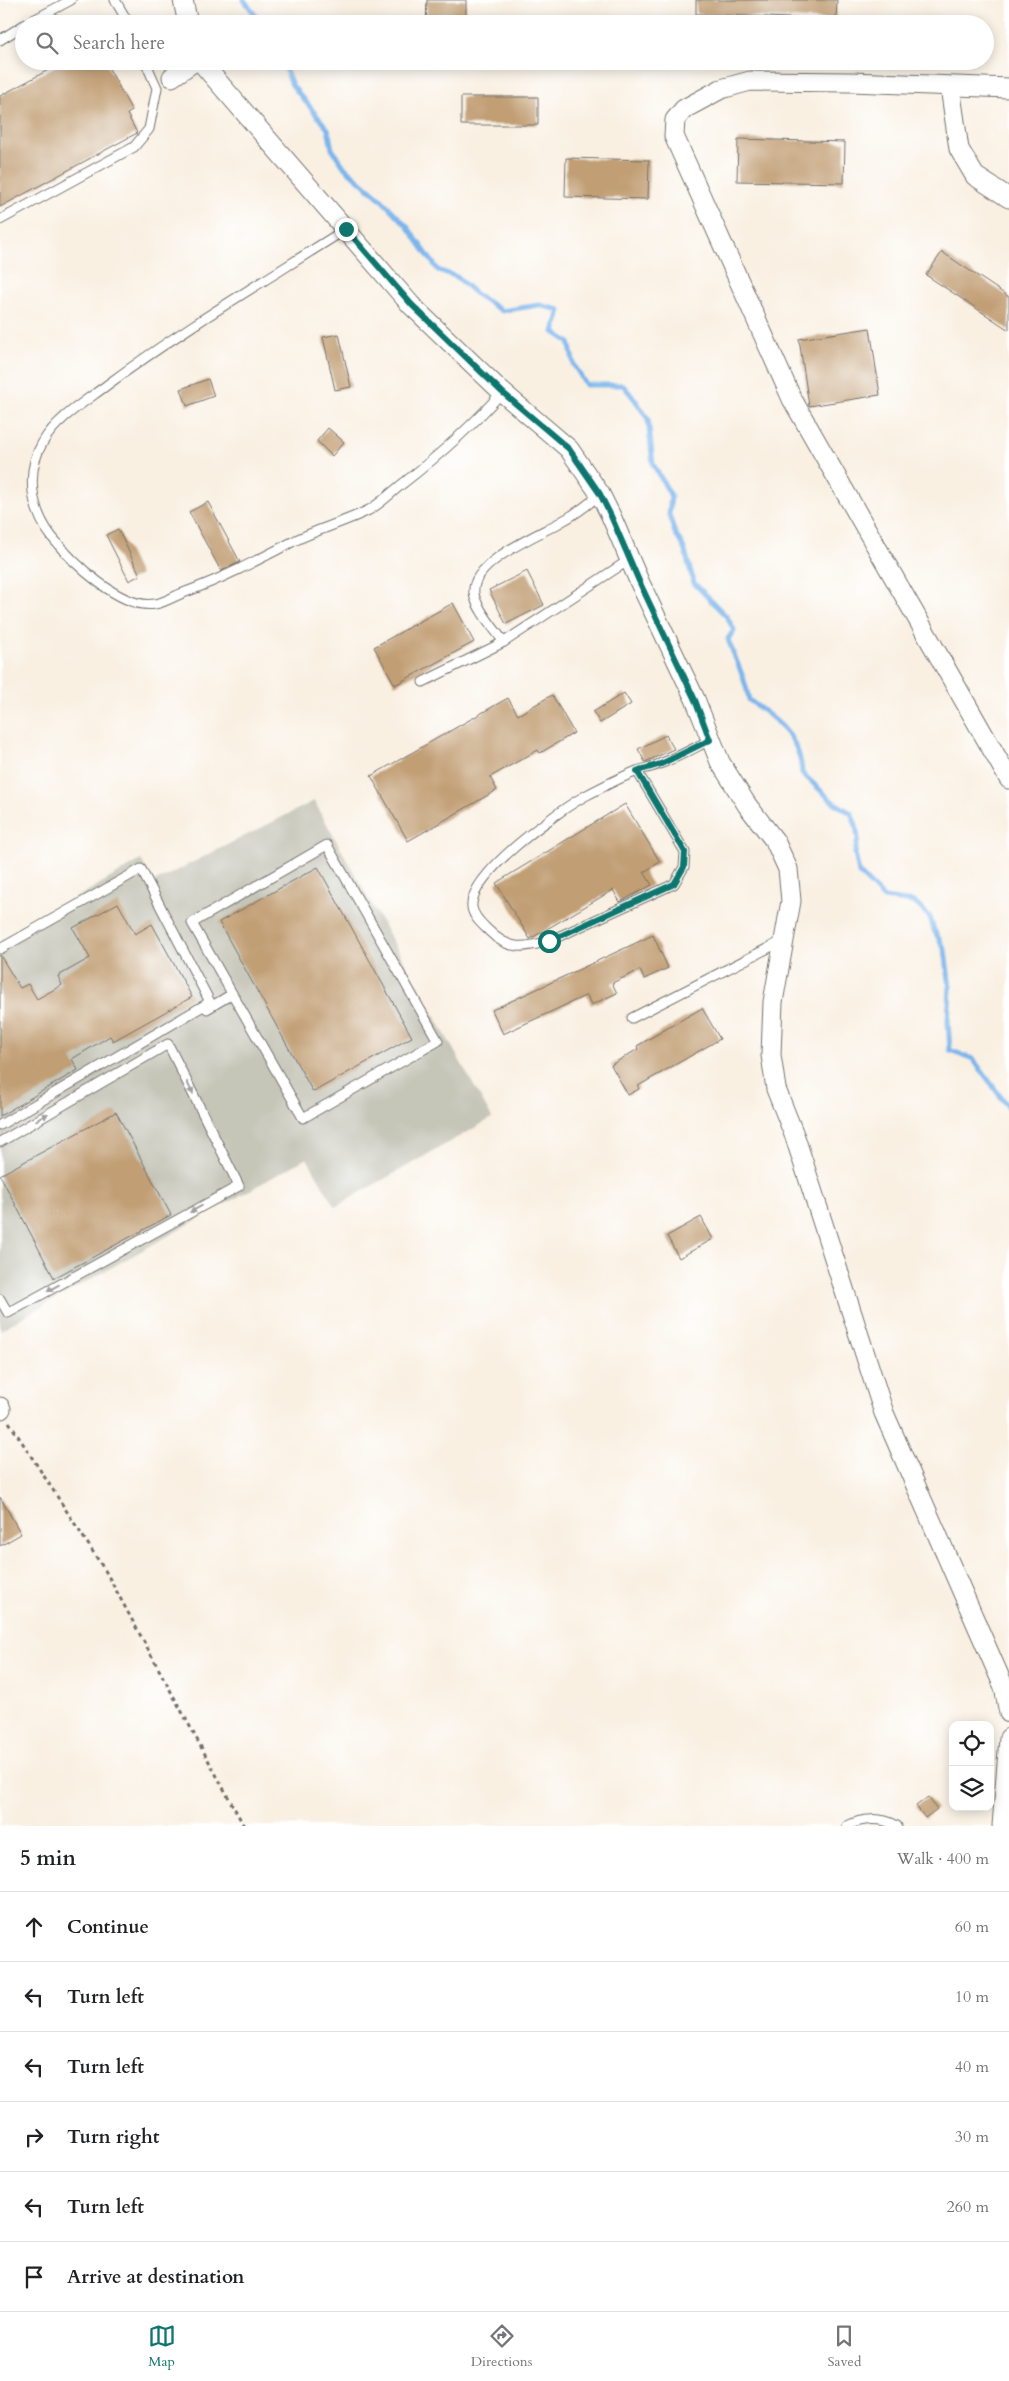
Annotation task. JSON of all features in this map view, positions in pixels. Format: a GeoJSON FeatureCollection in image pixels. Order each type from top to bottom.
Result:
{"type":"FeatureCollection","features":[{"type":"Feature","properties":{"kind":"street"},"geometry":{"type":"LineString","coordinates":[[184,0],[186,15]]}},
{"type":"Feature","properties":{"kind":"street"},"geometry":{"type":"LineString","coordinates":[[172,76],[181,70]]}},
{"type":"Feature","properties":{"kind":"street"},"geometry":{"type":"LineString","coordinates":[[208,70],[412,305],[502,392],[569,449],[600,494],[695,700],[720,762],[747,805],[774,841],[788,869],[791,900],[786,938],[773,1002],[771,1055],[776,1089],[795,1137],[884,1413],[1004,1687],[1009,1713]]}},
{"type":"Feature","properties":{"kind":"street"},"geometry":{"type":"LineString","coordinates":[[1009,88],[851,82],[750,81],[721,89],[684,109],[675,120],[674,136],[792,400],[1009,779]]}},
{"type":"Feature","properties":{"kind":"street"},"geometry":{"type":"LineString","coordinates":[[950,87],[959,149],[975,176],[1009,198]]}},
{"type":"Feature","properties":{"kind":"street"},"geometry":{"type":"LineString","coordinates":[[1002,1826],[1009,1738]]}},
{"type":"Feature","properties":{"kind":"lane"},"geometry":{"type":"LineString","coordinates":[[42,15],[71,0]]}},
{"type":"Feature","properties":{"kind":"lane"},"geometry":{"type":"LineString","coordinates":[[115,0],[124,15]]}},
{"type":"Feature","properties":{"kind":"lane"},"geometry":{"type":"LineString","coordinates":[[0,40],[15,30]]}},
{"type":"Feature","properties":{"kind":"lane"},"geometry":{"type":"LineString","coordinates":[[0,220],[134,147],[150,130],[157,88],[150,70]]}},
{"type":"Feature","properties":{"kind":"lane"},"geometry":{"type":"LineString","coordinates":[[157,88],[172,76]]}},
{"type":"Feature","properties":{"kind":"lane"},"geometry":{"type":"LineString","coordinates":[[346,229],[131,368],[75,409],[55,427],[44,440],[32,465],[32,488],[37,510],[47,531],[67,556],[100,583],[128,600],[154,605],[215,582],[317,530],[371,510],[425,467],[479,419],[502,392]]}},
{"type":"Feature","properties":{"kind":"lane"},"geometry":{"type":"LineString","coordinates":[[504,642],[474,596],[473,586],[480,576],[501,555],[587,506],[600,494]]}},
{"type":"Feature","properties":{"kind":"lane"},"geometry":{"type":"LineString","coordinates":[[423,682],[504,642],[629,560]]}},
{"type":"Feature","properties":{"kind":"lane"},"geometry":{"type":"LineString","coordinates":[[637,771],[685,852],[684,867],[674,884],[549,941],[530,946],[511,946],[492,934],[477,919],[472,909],[472,896],[480,880],[496,862],[583,797],[637,771],[661,764],[710,740]]}},
{"type":"Feature","properties":{"kind":"lane"},"geometry":{"type":"LineString","coordinates":[[327,845],[438,1041],[303,1118],[232,994],[192,923],[327,845]]}},
{"type":"Feature","properties":{"kind":"lane"},"geometry":{"type":"LineString","coordinates":[[0,948],[141,869],[210,1002],[0,1125]]}},
{"type":"Feature","properties":{"kind":"lane"},"geometry":{"type":"LineString","coordinates":[[632,1018],[786,938]]}},
{"type":"Feature","properties":{"kind":"lane"},"geometry":{"type":"LineString","coordinates":[[0,1130],[232,994]]}},
{"type":"Feature","properties":{"kind":"lane"},"geometry":{"type":"LineString","coordinates":[[0,1142],[168,1044],[238,1186],[8,1313],[0,1299]]}},
{"type":"Feature","properties":{"kind":"lane"},"geometry":{"type":"LineString","coordinates":[[847,1826],[856,1821],[872,1820],[893,1825]]}},
{"type":"Feature","properties":{"kind":"path"},"geometry":{"type":"LineString","coordinates":[[0,1408],[106,1572],[244,1826]]}},
{"type":"Feature","properties":{"kind":"shaded area"},"geometry":{"type":"Polygon","coordinates":[[[314,801],[492,1118],[335,1207],[307,1158],[0,1330],[0,942],[141,860],[154,882],[314,801]]]}},
{"type":"Feature","properties":{"kind":"building"},"geometry":{"type":"Polygon","coordinates":[[[427,0],[466,0],[466,15],[426,15],[427,0]]]}},
{"type":"Feature","properties":{"kind":"building"},"geometry":{"type":"Polygon","coordinates":[[[696,0],[837,0],[836,15],[696,14],[696,0]]]}},
{"type":"Feature","properties":{"kind":"building"},"geometry":{"type":"Polygon","coordinates":[[[48,70],[110,70],[132,111],[127,114],[137,133],[0,207],[0,96],[48,70]]]}},
{"type":"Feature","properties":{"kind":"building"},"geometry":{"type":"Polygon","coordinates":[[[461,97],[538,97],[538,125],[461,125],[461,97]]]}},
{"type":"Feature","properties":{"kind":"building"},"geometry":{"type":"Polygon","coordinates":[[[738,139],[845,142],[844,183],[737,181],[738,139]]]}},
{"type":"Feature","properties":{"kind":"building"},"geometry":{"type":"Polygon","coordinates":[[[566,158],[649,160],[648,199],[565,197],[566,158]]]}},
{"type":"Feature","properties":{"kind":"building"},"geometry":{"type":"Polygon","coordinates":[[[942,252],[1009,297],[1009,330],[926,275],[942,252]]]}},
{"type":"Feature","properties":{"kind":"building"},"geometry":{"type":"Polygon","coordinates":[[[870,328],[880,395],[809,406],[799,339],[870,328]]]}},
{"type":"Feature","properties":{"kind":"building"},"geometry":{"type":"Polygon","coordinates":[[[339,334],[351,387],[335,390],[323,337],[339,334]]]}},
{"type":"Feature","properties":{"kind":"building"},"geometry":{"type":"Polygon","coordinates":[[[208,379],[214,396],[187,406],[181,389],[208,379]]]}},
{"type":"Feature","properties":{"kind":"building"},"geometry":{"type":"Polygon","coordinates":[[[328,428],[344,442],[332,456],[317,441],[328,428]]]}},
{"type":"Feature","properties":{"kind":"building"},"geometry":{"type":"Polygon","coordinates":[[[208,502],[240,562],[221,571],[189,512],[208,502]]]}},
{"type":"Feature","properties":{"kind":"building"},"geometry":{"type":"Polygon","coordinates":[[[118,529],[140,575],[129,581],[106,535],[118,529]]]}},
{"type":"Feature","properties":{"kind":"building"},"geometry":{"type":"Polygon","coordinates":[[[527,571],[544,605],[506,624],[489,590],[527,571]]]}},
{"type":"Feature","properties":{"kind":"building"},"geometry":{"type":"Polygon","coordinates":[[[453,603],[474,642],[395,685],[374,647],[453,603]]]}},
{"type":"Feature","properties":{"kind":"building"},"geometry":{"type":"Polygon","coordinates":[[[624,693],[631,704],[600,723],[593,712],[624,693]]]}},
{"type":"Feature","properties":{"kind":"building"},"geometry":{"type":"Polygon","coordinates":[[[552,695],[574,733],[540,753],[538,750],[490,777],[497,790],[408,841],[371,776],[508,698],[518,715],[552,695]]]}},
{"type":"Feature","properties":{"kind":"building"},"geometry":{"type":"Polygon","coordinates":[[[666,735],[674,749],[645,762],[638,749],[666,735]]]}},
{"type":"Feature","properties":{"kind":"building"},"geometry":{"type":"Polygon","coordinates":[[[625,804],[660,862],[644,872],[652,885],[620,902],[613,890],[530,939],[496,883],[625,804]]]}},
{"type":"Feature","properties":{"kind":"building"},"geometry":{"type":"Polygon","coordinates":[[[318,867],[412,1037],[313,1092],[219,922],[318,867]]]}},
{"type":"Feature","properties":{"kind":"building"},"geometry":{"type":"Polygon","coordinates":[[[118,903],[135,934],[152,924],[192,997],[113,1041],[110,1036],[72,1059],[78,1070],[0,1116],[0,955],[20,988],[28,984],[37,999],[62,985],[58,976],[90,958],[73,928],[118,903]]]}},
{"type":"Feature","properties":{"kind":"building"},"geometry":{"type":"Polygon","coordinates":[[[653,935],[668,968],[644,979],[640,970],[612,983],[617,993],[591,1005],[587,995],[503,1034],[492,1010],[653,935]]]}},
{"type":"Feature","properties":{"kind":"building"},"geometry":{"type":"Polygon","coordinates":[[[702,1008],[720,1039],[638,1086],[639,1089],[628,1095],[611,1065],[638,1049],[637,1046],[702,1008]]]}},
{"type":"Feature","properties":{"kind":"building"},"geometry":{"type":"Polygon","coordinates":[[[116,1112],[171,1215],[54,1278],[0,1175],[116,1112]]]}},
{"type":"Feature","properties":{"kind":"building"},"geometry":{"type":"Polygon","coordinates":[[[701,1217],[713,1239],[679,1258],[667,1236],[701,1217]]]}},
{"type":"Feature","properties":{"kind":"building"},"geometry":{"type":"Polygon","coordinates":[[[0,1497],[21,1534],[0,1546],[0,1497]]]}},
{"type":"Feature","properties":{"kind":"building"},"geometry":{"type":"Polygon","coordinates":[[[928,1797],[937,1809],[925,1818],[916,1806],[928,1797]]]}},
{"type":"Feature","properties":{"kind":"waterway"},"geometry":{"type":"LineString","coordinates":[[244,0],[255,15]]}},
{"type":"Feature","properties":{"kind":"waterway"},"geometry":{"type":"LineString","coordinates":[[286,70],[292,85],[328,129],[332,149],[345,168],[380,198],[407,226],[438,270],[457,277],[477,295],[502,311],[539,305],[560,310],[554,332],[569,342],[574,365],[586,385],[623,385],[636,401],[648,419],[653,464],[671,496],[669,515],[675,533],[684,548],[694,583],[727,617],[734,630],[728,639],[743,677],[749,700],[778,722],[792,739],[797,749],[802,773],[833,802],[851,813],[856,825],[858,839],[855,853],[859,873],[884,898],[914,902],[930,917],[934,930],[945,950],[950,988],[948,1021],[950,1050],[973,1059],[1009,1108]]}},
{"type":"Feature","properties":{"kind":"route"},"geometry":{"type":"LineString","coordinates":[[346,229],[412,305],[502,392],[569,449],[600,494],[611,516],[629,560],[695,700],[710,740],[661,764],[637,771],[685,852],[684,867],[674,884],[549,941]]}}]}
